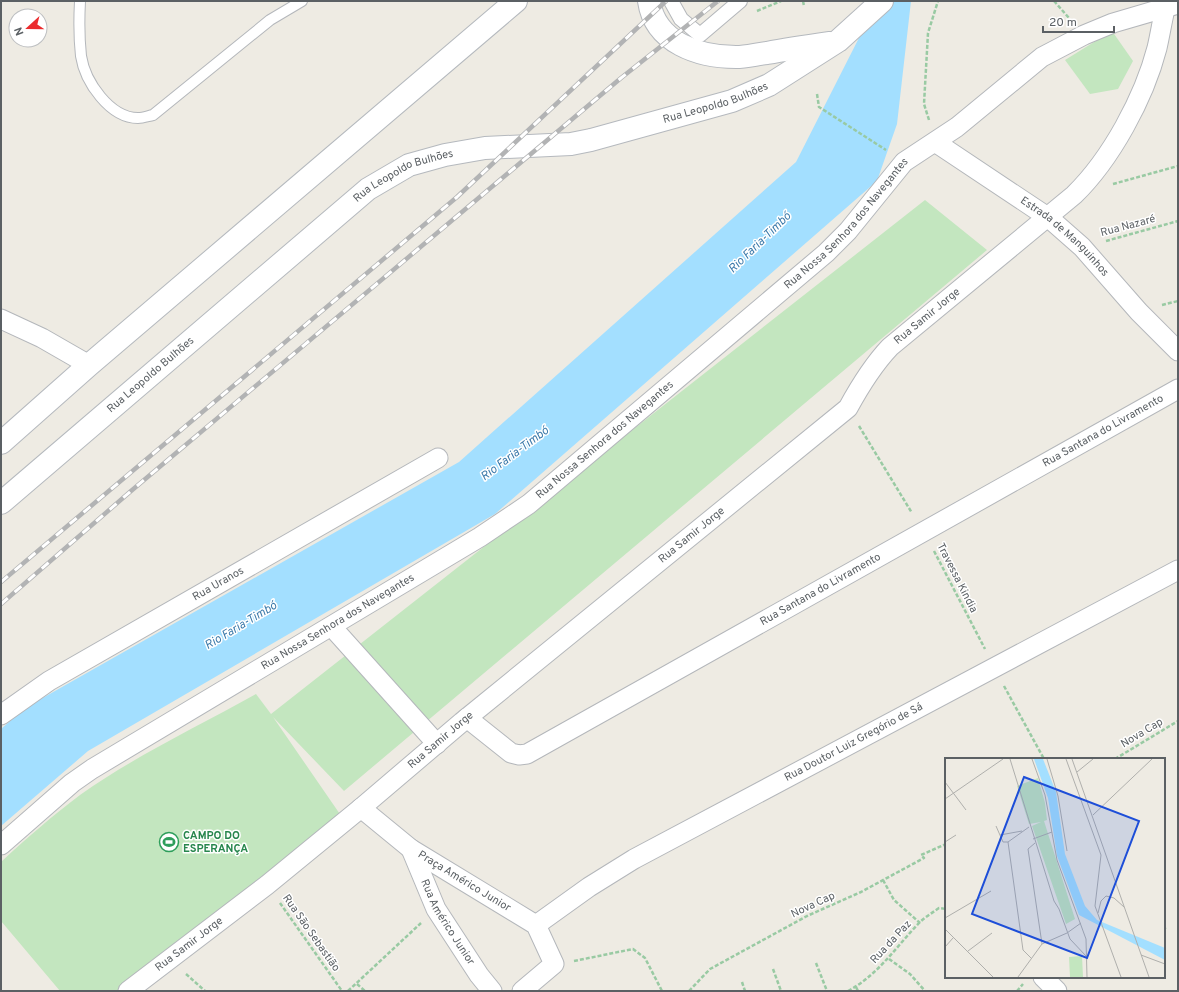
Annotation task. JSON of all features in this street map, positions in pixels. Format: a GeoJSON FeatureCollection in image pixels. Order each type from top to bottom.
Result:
{"type":"FeatureCollection","features":[{"type":"Feature","properties":{"kind":"main road"},"geometry":{"type":"LineString","coordinates":[[1,443],[89,365],[516,1]]}},
{"type":"Feature","properties":{"kind":"main road"},"geometry":{"type":"LineString","coordinates":[[649,1],[656,20],[671,40],[709,55],[737,57],[838,41]]}},
{"type":"Feature","properties":{"kind":"main road","name":"Rua Leopoldo Bulhões"},"geometry":{"type":"LineString","coordinates":[[1,504],[368,189],[409,165],[445,155],[485,148],[571,144],[675,118],[732,101],[769,85],[838,41],[882,1]]}},
{"type":"Feature","properties":{"kind":"street"},"geometry":{"type":"LineString","coordinates":[[671,1],[681,19],[700,35],[740,1]]}},
{"type":"Feature","properties":{"kind":"street","name":"Rua Nossa Senhora dos Navegantes"},"geometry":{"type":"LineString","coordinates":[[1,845],[72,782],[480,537],[528,504],[826,253],[848,231],[904,162],[935,142],[1042,57],[1084,35],[1113,23],[1171,6]]}},
{"type":"Feature","properties":{"kind":"street","name":"Rua Samir Jorge"},"geometry":{"type":"LineString","coordinates":[[128,991],[267,885],[467,718],[848,408],[868,373],[890,347],[1049,218],[1090,180],[1108,156],[1139,98],[1171,6]]}},
{"type":"Feature","properties":{"kind":"street","name":"Estrada de Manguinhos"},"geometry":{"type":"LineString","coordinates":[[935,142],[1049,218],[1082,247],[1139,312],[1178,351]]}},
{"type":"Feature","properties":{"kind":"street"},"geometry":{"type":"LineString","coordinates":[[1,319],[42,338],[89,365]]}},
{"type":"Feature","properties":{"kind":"street","name":"Rua Santana do Livramento"},"geometry":{"type":"LineString","coordinates":[[467,718],[510,753],[519,755],[527,754],[1178,389]]}},
{"type":"Feature","properties":{"kind":"street","name":"Rua Uranos"},"geometry":{"type":"LineString","coordinates":[[1,715],[49,681],[438,458]]}},
{"type":"Feature","properties":{"kind":"street","name":"Rua Doutor Luiz Gregório de Sá"},"geometry":{"type":"LineString","coordinates":[[536,925],[589,887],[634,859],[995,669],[1178,570]]}},
{"type":"Feature","properties":{"kind":"street"},"geometry":{"type":"LineString","coordinates":[[332,627],[437,744]]}},
{"type":"Feature","properties":{"kind":"street","name":"Praça Américo Junior"},"geometry":{"type":"LineString","coordinates":[[361,808],[411,849],[536,925]]}},
{"type":"Feature","properties":{"kind":"street","name":"Rua Américo Junior"},"geometry":{"type":"LineString","coordinates":[[411,849],[436,909],[479,975],[492,991]]}},
{"type":"Feature","properties":{"kind":"street"},"geometry":{"type":"LineString","coordinates":[[522,991],[554,964],[536,925]]}},
{"type":"Feature","properties":{"kind":"street"},"geometry":{"type":"LineString","coordinates":[[1044,978],[1057,991]]}},
{"type":"Feature","properties":{"kind":"lane"},"geometry":{"type":"LineString","coordinates":[[80,1],[79,30],[82,58],[92,86],[100,97],[109,105],[125,116],[138,118],[153,115],[270,20],[302,1]]}},
{"type":"Feature","properties":{"kind":"path"},"geometry":{"type":"LineString","coordinates":[[803,1],[804,6]]}},
{"type":"Feature","properties":{"kind":"path"},"geometry":{"type":"LineString","coordinates":[[935,142],[924,104],[928,33],[938,1]]}},
{"type":"Feature","properties":{"kind":"path"},"geometry":{"type":"LineString","coordinates":[[817,94],[820,107],[904,162]]}},
{"type":"Feature","properties":{"kind":"path"},"geometry":{"type":"LineString","coordinates":[[1111,185],[1178,166]]}},
{"type":"Feature","properties":{"kind":"path","name":"Rua Nazaré"},"geometry":{"type":"LineString","coordinates":[[1082,247],[1178,221]]}},
{"type":"Feature","properties":{"kind":"path","name":"Travessa Kindia"},"geometry":{"type":"LineString","coordinates":[[848,408],[924,532],[995,669],[1043,758]]}},
{"type":"Feature","properties":{"kind":"path","name":"Nova Cap"},"geometry":{"type":"LineString","coordinates":[[1117,758],[1178,721]]}},
{"type":"Feature","properties":{"kind":"path","name":"Nova Cap"},"geometry":{"type":"LineString","coordinates":[[689,991],[710,969],[807,916],[861,892],[924,858],[921,855],[945,844]]}},
{"type":"Feature","properties":{"kind":"path"},"geometry":{"type":"LineString","coordinates":[[883,880],[894,900],[920,922]]}},
{"type":"Feature","properties":{"kind":"path","name":"Rua São Sebastião"},"geometry":{"type":"LineString","coordinates":[[267,885],[342,991]]}},
{"type":"Feature","properties":{"kind":"path","name":"Rua da Paz"},"geometry":{"type":"LineString","coordinates":[[848,991],[856,987],[888,959],[920,922],[938,908],[945,908]]}},
{"type":"Feature","properties":{"kind":"path"},"geometry":{"type":"LineString","coordinates":[[348,991],[436,909]]}},
{"type":"Feature","properties":{"kind":"path"},"geometry":{"type":"LineString","coordinates":[[554,964],[633,949],[645,958],[662,991]]}},
{"type":"Feature","properties":{"kind":"path"},"geometry":{"type":"LineString","coordinates":[[888,959],[910,974],[925,991]]}},
{"type":"Feature","properties":{"kind":"path"},"geometry":{"type":"LineString","coordinates":[[816,964],[827,991]]}},
{"type":"Feature","properties":{"kind":"path"},"geometry":{"type":"LineString","coordinates":[[773,969],[781,991]]}},
{"type":"Feature","properties":{"kind":"path"},"geometry":{"type":"LineString","coordinates":[[742,982],[745,991]]}},
{"type":"Feature","properties":{"kind":"path"},"geometry":{"type":"LineString","coordinates":[[357,984],[365,991]]}},
{"type":"Feature","properties":{"kind":"path"},"geometry":{"type":"LineString","coordinates":[[856,987],[858,991]]}},
{"type":"Feature","properties":{"kind":"green space"},"geometry":{"type":"Polygon","coordinates":[[[1112,31],[1133,61],[1118,89],[1090,94],[1065,60],[1112,31]]]}},
{"type":"Feature","properties":{"kind":"green space"},"geometry":{"type":"Polygon","coordinates":[[[925,200],[987,250],[344,791],[273,717],[344,820],[126,991],[60,991],[1,921],[1,862],[40,827],[80,795],[122,767],[256,694],[271,714],[925,200]]]}},
{"type":"Feature","properties":{"kind":"water","name":"Rio Faria-Timbó"},"geometry":{"type":"Polygon","coordinates":[[[866,1],[911,1],[897,124],[877,181],[495,514],[88,751],[1,826],[1,729],[25,708],[459,462],[796,162],[864,28],[866,1]]]}},
{"type":"Feature","properties":{"kind":"railway"},"geometry":{"type":"LineString","coordinates":[[1,582],[457,197],[666,1]]}},
{"type":"Feature","properties":{"kind":"railway"},"geometry":{"type":"LineString","coordinates":[[1,604],[131,491],[621,78],[718,1]]}},
{"type":"Feature","properties":{"kind":"place","name":"CAMPO DO ESPERANÇA"},"geometry":{"type":"Point","coordinates":[169,842]}}]}
